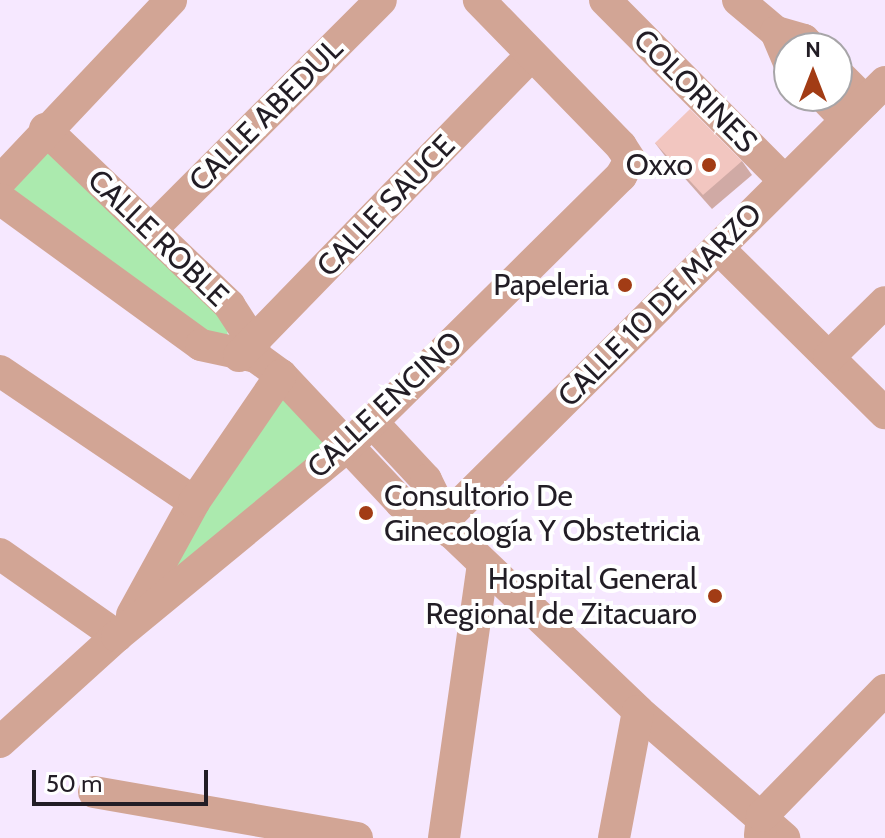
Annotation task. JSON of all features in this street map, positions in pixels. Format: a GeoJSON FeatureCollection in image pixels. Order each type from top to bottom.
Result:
{"type":"FeatureCollection","features":[{"type":"Feature","properties":{"kind":"street"},"geometry":{"type":"LineString","coordinates":[[0,181],[45,129],[171,0]]}},
{"type":"Feature","properties":{"kind":"street","name":"CALLE ABEDUL"},"geometry":{"type":"LineString","coordinates":[[151,230],[381,0]]}},
{"type":"Feature","properties":{"kind":"street"},"geometry":{"type":"LineString","coordinates":[[479,0],[532,55]]}},
{"type":"Feature","properties":{"kind":"street","name":"COLORINES"},"geometry":{"type":"LineString","coordinates":[[605,0],[785,181]]}},
{"type":"Feature","properties":{"kind":"street"},"geometry":{"type":"LineString","coordinates":[[746,3],[776,32]]}},
{"type":"Feature","properties":{"kind":"street","name":"CALLE ENCINO"},"geometry":{"type":"LineString","coordinates":[[0,742],[120,634],[349,445],[621,176],[630,160],[532,55]]}},
{"type":"Feature","properties":{"kind":"street","name":"CALLE SAUCE"},"geometry":{"type":"LineString","coordinates":[[257,357],[532,55]]}},
{"type":"Feature","properties":{"kind":"street"},"geometry":{"type":"LineString","coordinates":[[853,82],[873,94]]}},
{"type":"Feature","properties":{"kind":"street"},"geometry":{"type":"LineString","coordinates":[[853,95],[873,94]]}},
{"type":"Feature","properties":{"kind":"street","name":"CALLE 10 DE MARZO"},"geometry":{"type":"LineString","coordinates":[[445,526],[873,94]]}},
{"type":"Feature","properties":{"kind":"street","name":"CALLE ROBLE"},"geometry":{"type":"LineString","coordinates":[[45,129],[229,305],[257,357],[349,445],[401,503],[445,526]]}},
{"type":"Feature","properties":{"kind":"street","name":"CALLE ROBLE"},"geometry":{"type":"LineString","coordinates":[[0,199],[201,345],[257,357]]}},
{"type":"Feature","properties":{"kind":"street"},"geometry":{"type":"LineString","coordinates":[[718,248],[885,413]]}},
{"type":"Feature","properties":{"kind":"street"},"geometry":{"type":"LineString","coordinates":[[829,357],[885,302]]}},
{"type":"Feature","properties":{"kind":"street","name":"CALLE ENCINO"},"geometry":{"type":"LineString","coordinates":[[120,634],[194,502],[257,357]]}},
{"type":"Feature","properties":{"kind":"street"},"geometry":{"type":"LineString","coordinates":[[0,371],[194,502]]}},
{"type":"Feature","properties":{"kind":"street"},"geometry":{"type":"LineString","coordinates":[[372,422],[426,480],[445,526],[638,711],[769,831],[885,690]]}},
{"type":"Feature","properties":{"kind":"street"},"geometry":{"type":"LineString","coordinates":[[0,554],[120,634]]}},
{"type":"Feature","properties":{"kind":"street"},"geometry":{"type":"LineString","coordinates":[[444,838],[483,565]]}},
{"type":"Feature","properties":{"kind":"street"},"geometry":{"type":"LineString","coordinates":[[614,838],[638,711]]}},
{"type":"Feature","properties":{"kind":"street"},"geometry":{"type":"LineString","coordinates":[[94,792],[357,838]]}},
{"type":"Feature","properties":{"kind":"green space"},"geometry":{"type":"Polygon","coordinates":[[[48,142],[227,322],[228,343],[203,338],[6,197],[48,142]]]}},
{"type":"Feature","properties":{"kind":"green space"},"geometry":{"type":"Polygon","coordinates":[[[280,397],[334,450],[139,613],[280,397]]]}},
{"type":"Feature","properties":{"kind":"building","name":"Oxxo"},"geometry":{"type":"Polygon","coordinates":[[[690,109],[742,161],[703,195],[655,143],[690,109]]]}},
{"type":"Feature","properties":{"kind":"place","name":"Oxxo"},"geometry":{"type":"Point","coordinates":[709,165]}},
{"type":"Feature","properties":{"kind":"place","name":"Papeleria"},"geometry":{"type":"Point","coordinates":[625,285]}},
{"type":"Feature","properties":{"kind":"place","name":"Consultorio De Ginecología Y Obstetricia"},"geometry":{"type":"Point","coordinates":[366,513]}},
{"type":"Feature","properties":{"kind":"place","name":"Hospital General Regional de Zitacuaro"},"geometry":{"type":"Point","coordinates":[715,596]}}]}
